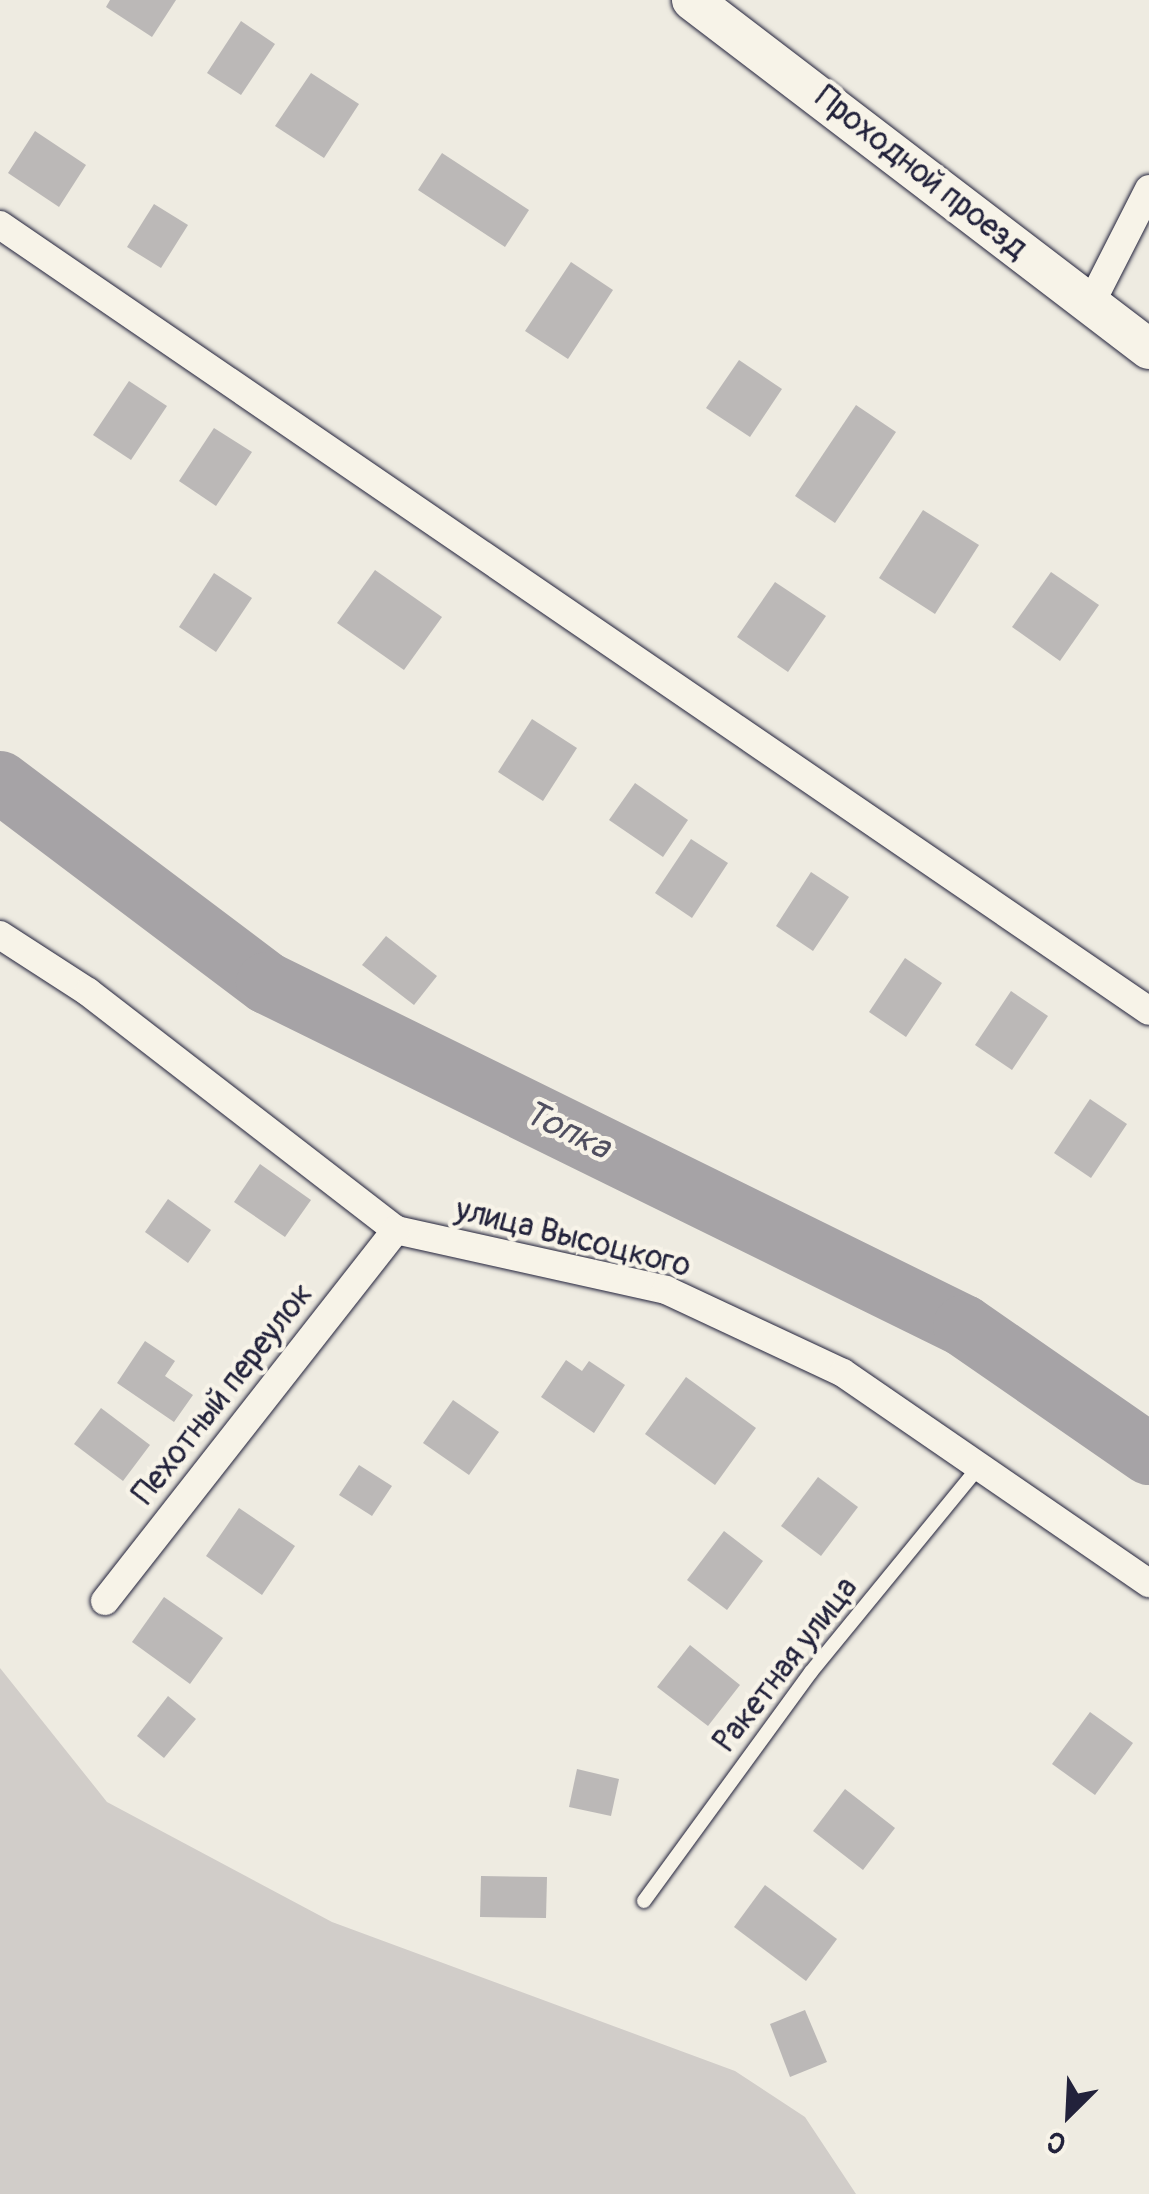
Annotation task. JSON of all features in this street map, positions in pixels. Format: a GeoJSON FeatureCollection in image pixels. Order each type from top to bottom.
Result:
{"type":"FeatureCollection","features":[{"type":"Feature","properties":{"kind":"street","name":"Проходной проезд"},"geometry":{"type":"LineString","coordinates":[[692,0],[1149,348]]}},
{"type":"Feature","properties":{"kind":"street"},"geometry":{"type":"LineString","coordinates":[[1091,304],[1149,190]]}},
{"type":"Feature","properties":{"kind":"street"},"geometry":{"type":"LineString","coordinates":[[0,225],[1149,1011]]}},
{"type":"Feature","properties":{"kind":"street","name":"улица Высоцкого"},"geometry":{"type":"LineString","coordinates":[[0,935],[88,992],[396,1230],[666,1290],[843,1372],[1149,1583]]}},
{"type":"Feature","properties":{"kind":"street","name":"Пехотный переулок"},"geometry":{"type":"LineString","coordinates":[[105,1601],[396,1230]]}},
{"type":"Feature","properties":{"kind":"lane","name":"Ракетная улица"},"geometry":{"type":"LineString","coordinates":[[644,1901],[811,1672],[978,1468]]}},
{"type":"Feature","properties":{"kind":"shaded area"},"geometry":{"type":"Polygon","coordinates":[[[0,1668],[107,1802],[332,1922],[735,2071],[805,2117],[856,2194],[0,2194],[0,1668]]]}},
{"type":"Feature","properties":{"kind":"building"},"geometry":{"type":"Polygon","coordinates":[[[110,0],[176,0],[152,37],[106,7],[110,0]]]}},
{"type":"Feature","properties":{"kind":"building"},"geometry":{"type":"Polygon","coordinates":[[[241,21],[275,44],[241,95],[207,73],[241,21]]]}},
{"type":"Feature","properties":{"kind":"building"},"geometry":{"type":"Polygon","coordinates":[[[311,73],[359,104],[324,158],[275,126],[311,73]]]}},
{"type":"Feature","properties":{"kind":"building"},"geometry":{"type":"Polygon","coordinates":[[[35,131],[86,165],[59,207],[8,173],[35,131]]]}},
{"type":"Feature","properties":{"kind":"building"},"geometry":{"type":"Polygon","coordinates":[[[442,153],[529,210],[505,247],[418,190],[442,153]]]}},
{"type":"Feature","properties":{"kind":"building"},"geometry":{"type":"Polygon","coordinates":[[[154,204],[188,225],[161,268],[127,247],[154,204]]]}},
{"type":"Feature","properties":{"kind":"building"},"geometry":{"type":"Polygon","coordinates":[[[571,262],[613,290],[568,359],[525,331],[571,262]]]}},
{"type":"Feature","properties":{"kind":"building"},"geometry":{"type":"Polygon","coordinates":[[[739,360],[782,389],[750,437],[706,408],[739,360]]]}},
{"type":"Feature","properties":{"kind":"building"},"geometry":{"type":"Polygon","coordinates":[[[129,381],[167,406],[131,460],[93,435],[129,381]]]}},
{"type":"Feature","properties":{"kind":"building"},"geometry":{"type":"Polygon","coordinates":[[[856,405],[896,432],[835,523],[795,496],[856,405]]]}},
{"type":"Feature","properties":{"kind":"building"},"geometry":{"type":"Polygon","coordinates":[[[214,428],[252,452],[216,506],[179,481],[214,428]]]}},
{"type":"Feature","properties":{"kind":"building"},"geometry":{"type":"Polygon","coordinates":[[[923,510],[979,545],[935,614],[879,578],[923,510]]]}},
{"type":"Feature","properties":{"kind":"building"},"geometry":{"type":"Polygon","coordinates":[[[375,570],[442,617],[404,670],[337,623],[375,570]]]}},
{"type":"Feature","properties":{"kind":"building"},"geometry":{"type":"Polygon","coordinates":[[[1051,572],[1099,605],[1060,661],[1012,627],[1051,572]]]}},
{"type":"Feature","properties":{"kind":"building"},"geometry":{"type":"Polygon","coordinates":[[[214,573],[252,598],[216,652],[179,627],[214,573]]]}},
{"type":"Feature","properties":{"kind":"building"},"geometry":{"type":"Polygon","coordinates":[[[775,582],[826,616],[788,672],[737,637],[775,582]]]}},
{"type":"Feature","properties":{"kind":"building"},"geometry":{"type":"Polygon","coordinates":[[[532,719],[577,748],[543,801],[498,772],[532,719]]]}},
{"type":"Feature","properties":{"kind":"building"},"geometry":{"type":"Polygon","coordinates":[[[635,783],[688,820],[663,857],[609,820],[635,783]]]}},
{"type":"Feature","properties":{"kind":"building"},"geometry":{"type":"Polygon","coordinates":[[[691,839],[728,863],[692,918],[655,893],[691,839]]]}},
{"type":"Feature","properties":{"kind":"building"},"geometry":{"type":"Polygon","coordinates":[[[811,872],[849,897],[813,951],[776,926],[811,872]]]}},
{"type":"Feature","properties":{"kind":"building"},"geometry":{"type":"Polygon","coordinates":[[[386,936],[437,976],[414,1005],[362,965],[386,936]]]}},
{"type":"Feature","properties":{"kind":"building"},"geometry":{"type":"Polygon","coordinates":[[[905,958],[942,983],[906,1037],[869,1012],[905,958]]]}},
{"type":"Feature","properties":{"kind":"building"},"geometry":{"type":"Polygon","coordinates":[[[1011,991],[1048,1016],[1012,1070],[975,1045],[1011,991]]]}},
{"type":"Feature","properties":{"kind":"building"},"geometry":{"type":"Polygon","coordinates":[[[1090,1099],[1127,1124],[1091,1178],[1054,1153],[1090,1099]]]}},
{"type":"Feature","properties":{"kind":"building"},"geometry":{"type":"Polygon","coordinates":[[[260,1164],[311,1200],[285,1237],[234,1202],[260,1164]]]}},
{"type":"Feature","properties":{"kind":"building"},"geometry":{"type":"Polygon","coordinates":[[[168,1199],[211,1230],[188,1263],[145,1232],[168,1199]]]}},
{"type":"Feature","properties":{"kind":"building"},"geometry":{"type":"Polygon","coordinates":[[[145,1341],[175,1361],[165,1376],[193,1395],[174,1422],[117,1383],[145,1341]]]}},
{"type":"Feature","properties":{"kind":"building"},"geometry":{"type":"Polygon","coordinates":[[[566,1360],[582,1371],[589,1361],[625,1385],[594,1433],[541,1397],[566,1360]]]}},
{"type":"Feature","properties":{"kind":"building"},"geometry":{"type":"Polygon","coordinates":[[[686,1377],[756,1428],[715,1485],[645,1434],[686,1377]]]}},
{"type":"Feature","properties":{"kind":"building"},"geometry":{"type":"Polygon","coordinates":[[[453,1400],[499,1432],[469,1475],[423,1443],[453,1400]]]}},
{"type":"Feature","properties":{"kind":"building"},"geometry":{"type":"Polygon","coordinates":[[[101,1408],[150,1445],[123,1481],[74,1444],[101,1408]]]}},
{"type":"Feature","properties":{"kind":"building"},"geometry":{"type":"Polygon","coordinates":[[[359,1465],[392,1486],[372,1516],[339,1495],[359,1465]]]}},
{"type":"Feature","properties":{"kind":"building"},"geometry":{"type":"Polygon","coordinates":[[[818,1477],[858,1507],[821,1556],[781,1526],[818,1477]]]}},
{"type":"Feature","properties":{"kind":"building"},"geometry":{"type":"Polygon","coordinates":[[[239,1508],[295,1546],[262,1595],[206,1556],[239,1508]]]}},
{"type":"Feature","properties":{"kind":"building"},"geometry":{"type":"Polygon","coordinates":[[[724,1531],[763,1561],[727,1610],[687,1580],[724,1531]]]}},
{"type":"Feature","properties":{"kind":"building"},"geometry":{"type":"Polygon","coordinates":[[[164,1597],[223,1638],[190,1684],[132,1642],[164,1597]]]}},
{"type":"Feature","properties":{"kind":"building"},"geometry":{"type":"Polygon","coordinates":[[[690,1645],[740,1685],[708,1726],[657,1687],[690,1645]]]}},
{"type":"Feature","properties":{"kind":"building"},"geometry":{"type":"Polygon","coordinates":[[[168,1696],[196,1719],[164,1758],[137,1736],[168,1696]]]}},
{"type":"Feature","properties":{"kind":"building"},"geometry":{"type":"Polygon","coordinates":[[[1090,1712],[1133,1743],[1095,1795],[1052,1764],[1090,1712]]]}},
{"type":"Feature","properties":{"kind":"building"},"geometry":{"type":"Polygon","coordinates":[[[577,1769],[619,1779],[611,1816],[569,1807],[577,1769]]]}},
{"type":"Feature","properties":{"kind":"building"},"geometry":{"type":"Polygon","coordinates":[[[845,1789],[895,1828],[863,1870],[813,1831],[845,1789]]]}},
{"type":"Feature","properties":{"kind":"building"},"geometry":{"type":"Polygon","coordinates":[[[481,1876],[547,1877],[546,1918],[480,1917],[481,1876]]]}},
{"type":"Feature","properties":{"kind":"building"},"geometry":{"type":"Polygon","coordinates":[[[765,1885],[837,1939],[806,1981],[734,1927],[765,1885]]]}},
{"type":"Feature","properties":{"kind":"building"},"geometry":{"type":"Polygon","coordinates":[[[805,2010],[827,2062],[790,2077],[770,2024],[805,2010]]]}},
{"type":"Feature","properties":{"kind":"waterway","name":"Топка"},"geometry":{"type":"LineString","coordinates":[[0,782],[267,983],[964,1326],[1149,1454]]}}]}
